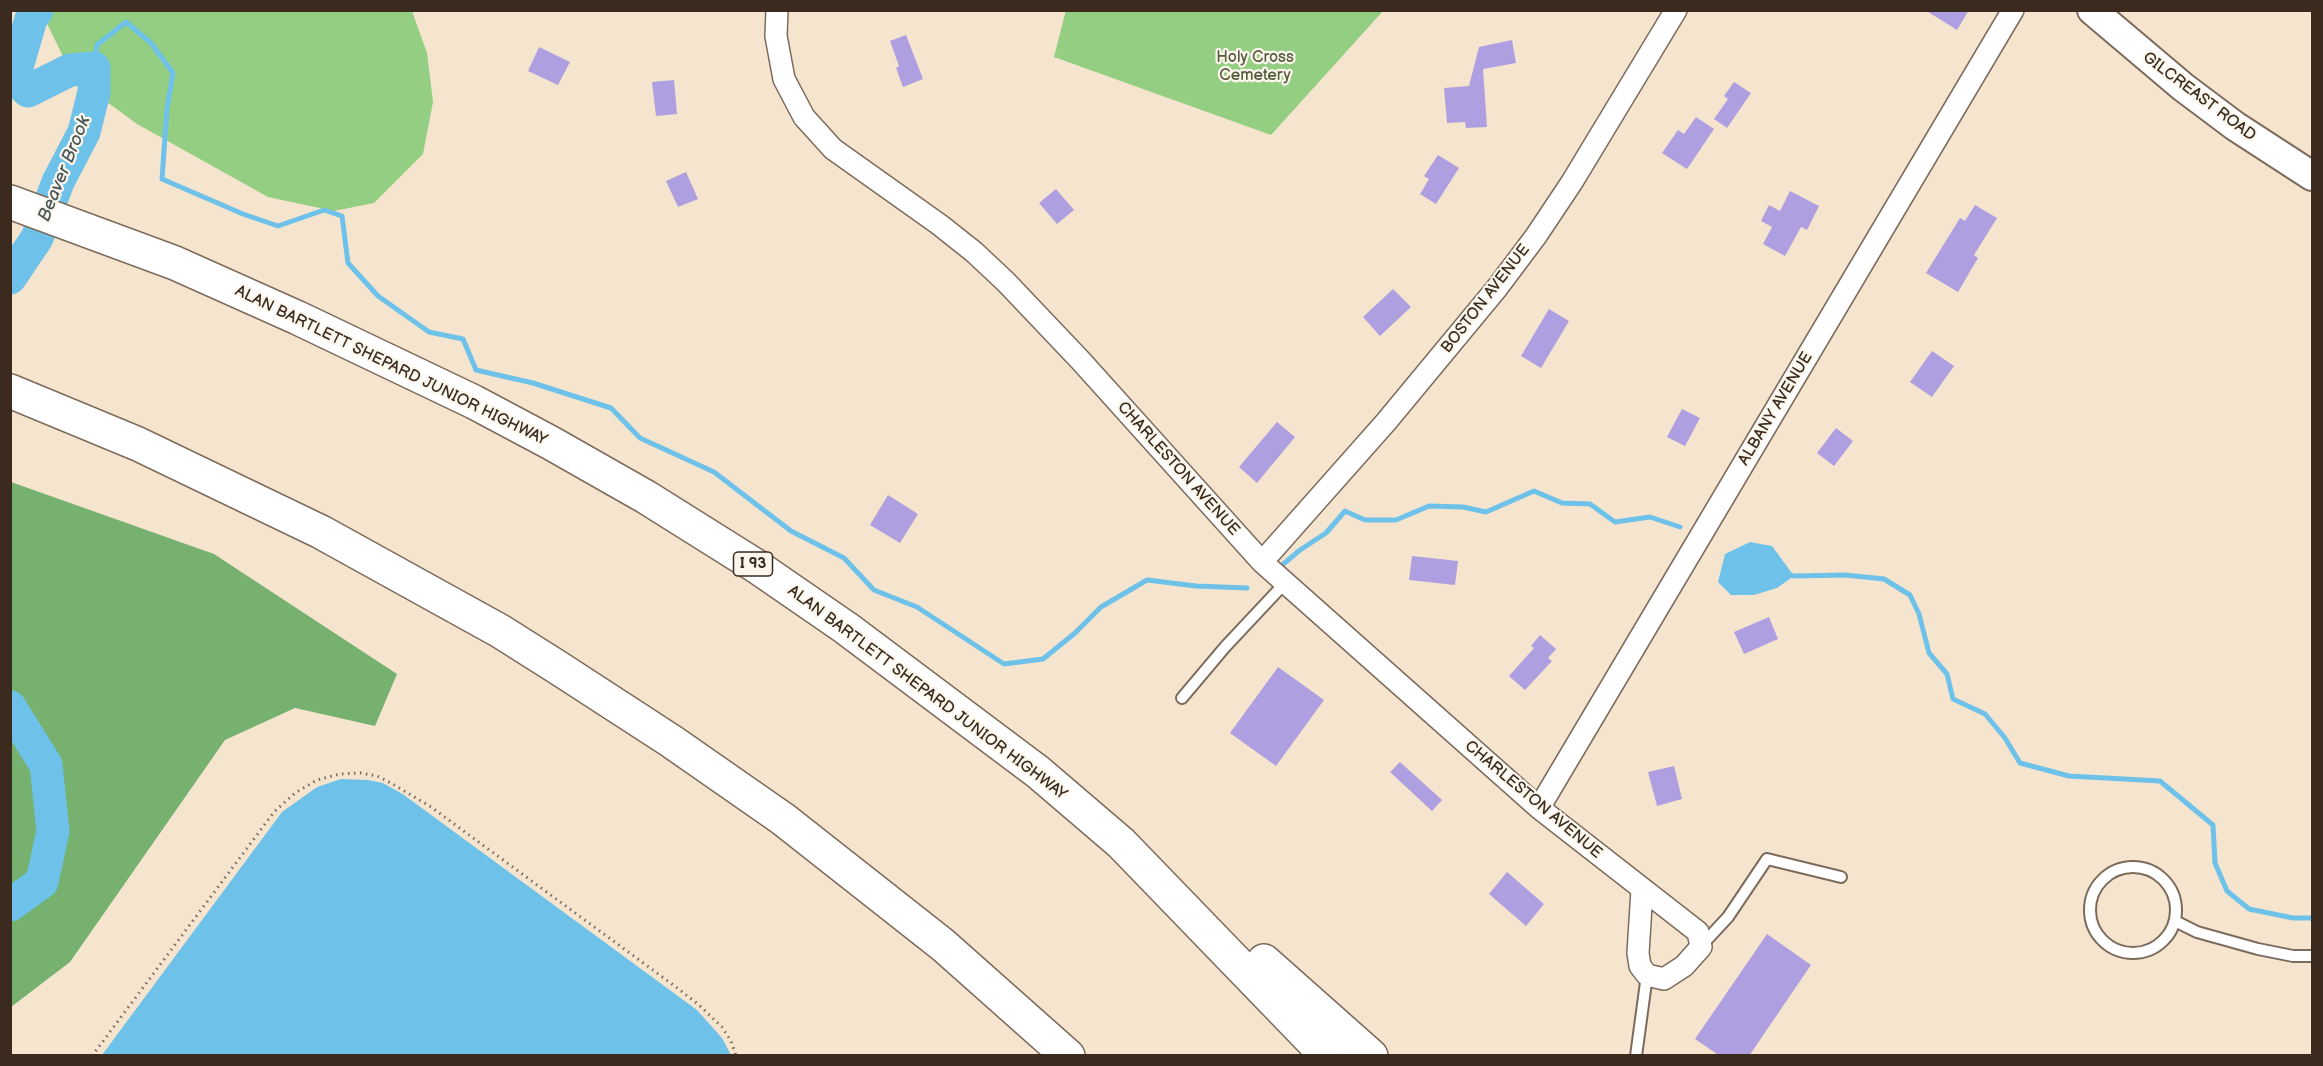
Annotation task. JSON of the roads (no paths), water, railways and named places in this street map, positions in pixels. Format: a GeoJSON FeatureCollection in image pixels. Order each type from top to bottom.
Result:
{"type":"FeatureCollection","features":[{"type":"Feature","properties":{"kind":"highway","name":"ALAN BARTLETT SHEPARD JUNIOR HIGHWAY"},"geometry":{"type":"LineString","coordinates":[[13,203],[78,225],[175,263],[298,318],[474,402],[646,497],[756,566],[846,628],[1038,772],[1121,843],[1327,1056]]}},
{"type":"Feature","properties":{"kind":"highway"},"geometry":{"type":"LineString","coordinates":[[10,391],[148,449],[321,532],[500,631],[607,698],[727,778],[853,873],[943,945],[1068,1056]]}},
{"type":"Feature","properties":{"kind":"highway"},"geometry":{"type":"LineString","coordinates":[[1121,843],[1204,908],[1371,1056]]}},
{"type":"Feature","properties":{"kind":"street","name":"CHARLESTON AVENUE"},"geometry":{"type":"LineString","coordinates":[[777,10],[776,36],[784,79],[804,117],[833,149],[949,232],[1006,282],[1089,370],[1262,562],[1539,808],[1698,932],[1701,947]]}},
{"type":"Feature","properties":{"kind":"street","name":"BOSTON AVENUE"},"geometry":{"type":"LineString","coordinates":[[1262,562],[1386,422],[1510,271],[1572,182],[1676,10]]}},
{"type":"Feature","properties":{"kind":"street","name":"ALBANY AVENUE"},"geometry":{"type":"LineString","coordinates":[[1539,808],[2013,10]]}},
{"type":"Feature","properties":{"kind":"street","name":"GILCREAST ROAD"},"geometry":{"type":"LineString","coordinates":[[2092,10],[2183,87],[2235,126],[2313,176]]}},
{"type":"Feature","properties":{"kind":"street"},"geometry":{"type":"LineString","coordinates":[[1642,890],[1638,953],[1640,966],[1647,975],[1664,979],[1684,966],[1701,947]]}},
{"type":"Feature","properties":{"kind":"lane"},"geometry":{"type":"LineString","coordinates":[[1182,698],[1225,646],[1285,583]]}},
{"type":"Feature","properties":{"kind":"lane"},"geometry":{"type":"LineString","coordinates":[[1701,947],[1728,917],[1767,859],[1841,877]]}},
{"type":"Feature","properties":{"kind":"lane"},"geometry":{"type":"LineString","coordinates":[[2127,867],[2148,870],[2166,881],[2173,893],[2176,907],[2175,921],[2169,934],[2147,951],[2133,953],[2119,950],[2107,944],[2097,933],[2092,920],[2091,906],[2094,893],[2102,881],[2113,872],[2127,867]]}},
{"type":"Feature","properties":{"kind":"lane"},"geometry":{"type":"LineString","coordinates":[[2175,921],[2197,932],[2258,950],[2293,956],[2313,956]]}},
{"type":"Feature","properties":{"kind":"lane"},"geometry":{"type":"LineString","coordinates":[[1636,1056],[1647,975]]}},
{"type":"Feature","properties":{"kind":"water"},"geometry":{"type":"Polygon","coordinates":[[[1750,542],[1772,546],[1794,576],[1777,588],[1754,595],[1731,595],[1718,582],[1725,554],[1750,542]]]}},
{"type":"Feature","properties":{"kind":"water"},"geometry":{"type":"Polygon","coordinates":[[[341,779],[383,783],[404,795],[697,1010],[722,1038],[731,1055],[102,1055],[282,812],[317,787],[341,779]]]}},
{"type":"Feature","properties":{"kind":"waterway","name":"Beaver Brook"},"geometry":{"type":"LineString","coordinates":[[10,278],[37,238],[58,182],[84,132],[94,92],[94,68],[70,70],[28,91],[14,77],[31,19],[37,10]]}},
{"type":"Feature","properties":{"kind":"waterway"},"geometry":{"type":"LineString","coordinates":[[94,68],[97,45],[126,22],[151,43],[173,73],[167,108],[162,179],[243,214],[278,226],[324,210],[342,216],[348,263],[378,296],[429,332],[463,339],[476,370],[533,383],[611,408],[640,438],[714,472],[791,531],[844,558],[874,590],[917,607],[1004,664],[1043,659],[1075,633],[1101,607],[1147,580],[1196,586],[1247,588]]}},
{"type":"Feature","properties":{"kind":"waterway"},"geometry":{"type":"LineString","coordinates":[[1281,566],[1326,533],[1345,511],[1365,520],[1396,520],[1429,506],[1463,507],[1486,512],[1534,491],[1562,503],[1590,504],[1615,522],[1650,517],[1680,527]]}},
{"type":"Feature","properties":{"kind":"waterway"},"geometry":{"type":"LineString","coordinates":[[1788,574],[1794,576],[1845,575],[1884,579],[1910,595],[1919,614],[1929,653],[1947,674],[1953,699],[1985,714],[2005,738],[2020,763],[2069,776],[2160,781],[2213,825],[2215,863],[2227,891],[2249,909],[2293,918],[2312,918]]}},
{"type":"Feature","properties":{"kind":"waterway","name":"Beaver Brook"},"geometry":{"type":"LineString","coordinates":[[10,707],[46,765],[53,831],[42,882],[10,905]]}},
{"type":"Feature","properties":{"kind":"park label","name":"Holy Cross Cemetery"},"geometry":{"type":"Point","coordinates":[1255,67]}}]}
